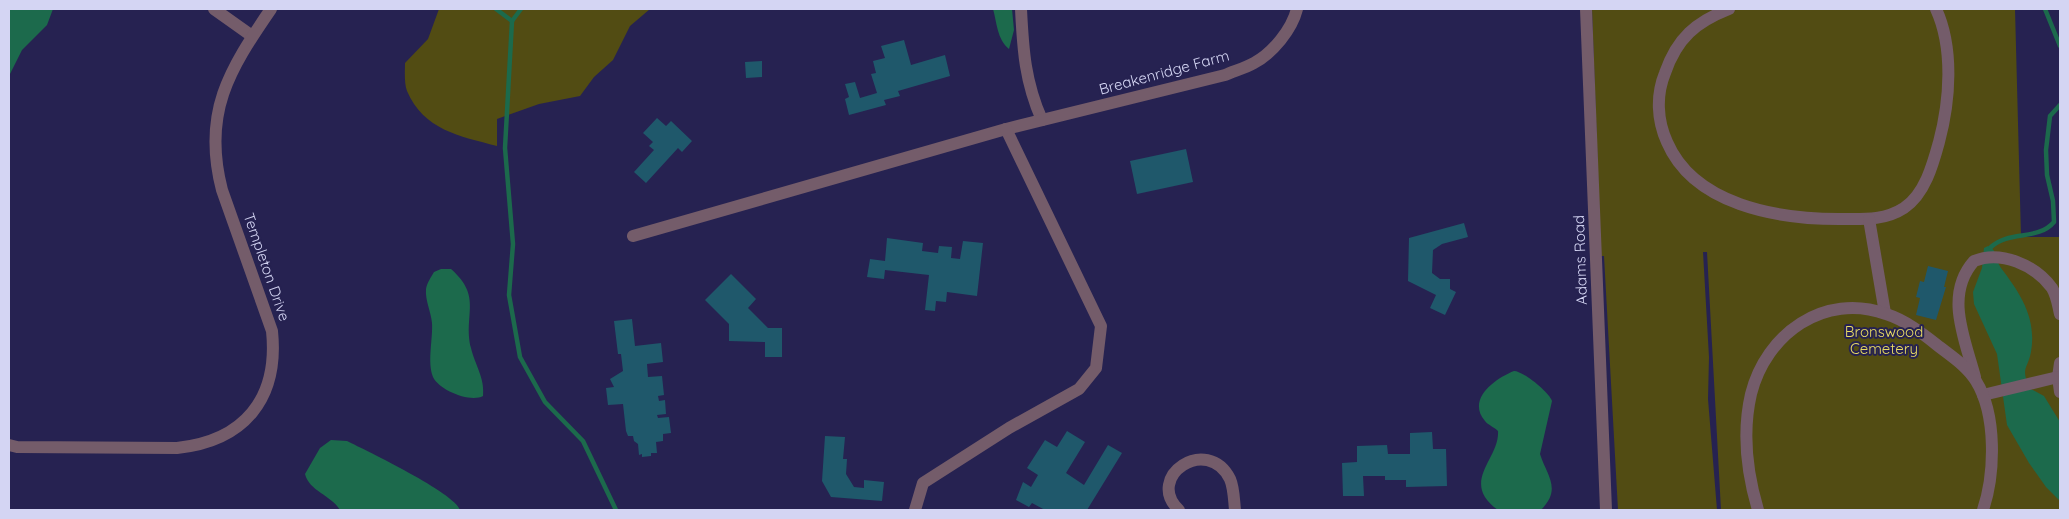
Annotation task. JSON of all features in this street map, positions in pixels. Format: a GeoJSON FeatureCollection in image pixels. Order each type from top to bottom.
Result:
{"type":"FeatureCollection","features":[{"type":"Feature","properties":{"kind":"street"},"geometry":{"type":"LineString","coordinates":[[214,9],[252,36]]}},
{"type":"Feature","properties":{"kind":"street","name":"Templeton Drive"},"geometry":{"type":"LineString","coordinates":[[9,445],[177,448],[198,446],[217,440],[235,429],[251,415],[261,400],[273,372],[275,354],[272,332],[222,190],[217,170],[215,147],[216,128],[223,91],[237,60],[270,9]]}},
{"type":"Feature","properties":{"kind":"street"},"geometry":{"type":"LineString","coordinates":[[1021,9],[1025,68],[1032,96],[1042,120]]}},
{"type":"Feature","properties":{"kind":"street","name":"Breakenridge Farm"},"geometry":{"type":"LineString","coordinates":[[633,236],[1006,129],[1225,75],[1255,63],[1286,32],[1298,9]]}},
{"type":"Feature","properties":{"kind":"street","name":"Adams Road"},"geometry":{"type":"LineString","coordinates":[[1586,9],[1606,510]]}},
{"type":"Feature","properties":{"kind":"street"},"geometry":{"type":"LineString","coordinates":[[1729,9],[1699,22],[1687,34],[1668,62],[1660,90],[1660,121],[1663,135],[1679,165],[1702,187],[1738,203],[1792,216],[1822,219],[1882,218],[1906,207],[1922,186],[1935,157],[1942,128],[1947,82],[1946,42],[1936,9]]}},
{"type":"Feature","properties":{"kind":"street"},"geometry":{"type":"LineString","coordinates":[[915,510],[923,483],[1009,428],[1080,389],[1096,368],[1101,326],[1006,129]]}},
{"type":"Feature","properties":{"kind":"street"},"geometry":{"type":"LineString","coordinates":[[1869,219],[1885,313]]}},
{"type":"Feature","properties":{"kind":"street"},"geometry":{"type":"LineString","coordinates":[[1983,510],[1992,479],[1993,462],[1983,395],[1976,380],[1960,324],[1958,306],[1965,273],[1974,261],[2001,258],[2019,262],[2056,291],[2060,314]]}},
{"type":"Feature","properties":{"kind":"street"},"geometry":{"type":"LineString","coordinates":[[1758,510],[1748,466],[1747,426],[1751,395],[1766,357],[1789,330],[1817,314],[1848,308],[1885,313],[1903,321],[1928,338],[1967,368],[1976,380]]}},
{"type":"Feature","properties":{"kind":"street"},"geometry":{"type":"LineString","coordinates":[[2060,363],[2058,377],[2060,392]]}},
{"type":"Feature","properties":{"kind":"street"},"geometry":{"type":"LineString","coordinates":[[1983,395],[1996,390],[2058,377]]}},
{"type":"Feature","properties":{"kind":"street"},"geometry":{"type":"LineString","coordinates":[[1179,510],[1173,505],[1168,492],[1172,476],[1178,466],[1195,459],[1207,460],[1219,467],[1230,479],[1236,510]]}},
{"type":"Feature","properties":{"kind":"green space"},"geometry":{"type":"Polygon","coordinates":[[[439,9],[650,9],[630,26],[613,60],[594,77],[580,96],[539,104],[497,119],[497,146],[469,139],[433,123],[414,104],[407,91],[405,63],[428,39],[439,9]]]}},
{"type":"Feature","properties":{"kind":"green space","name":"Bronswood Cemetery"},"geometry":{"type":"Polygon","coordinates":[[[1592,9],[2015,9],[2021,237],[2060,237],[2060,510],[1721,510],[1707,252],[1703,252],[1709,357],[1708,399],[1717,510],[1618,510],[1604,256],[1601,256],[1592,9]]]}},
{"type":"Feature","properties":{"kind":"shaded area"},"geometry":{"type":"Polygon","coordinates":[[[9,9],[53,9],[47,25],[22,50],[9,76],[9,9]]]}},
{"type":"Feature","properties":{"kind":"shaded area"},"geometry":{"type":"Polygon","coordinates":[[[993,9],[1012,9],[1014,30],[1009,49],[1000,36],[993,9]]]}},
{"type":"Feature","properties":{"kind":"shaded area"},"geometry":{"type":"Polygon","coordinates":[[[1988,246],[1995,253],[1999,265],[2015,287],[2029,317],[2032,328],[2032,340],[2031,352],[2025,372],[2029,388],[2044,396],[2060,422],[2060,501],[2046,487],[2029,463],[2007,425],[1997,354],[1974,304],[1973,292],[1982,268],[1984,248],[1988,246]]]}},
{"type":"Feature","properties":{"kind":"shaded area"},"geometry":{"type":"Polygon","coordinates":[[[441,269],[451,269],[461,279],[469,298],[469,336],[471,348],[483,383],[483,396],[477,398],[448,391],[436,382],[431,371],[432,323],[426,289],[434,272],[441,269]]]}},
{"type":"Feature","properties":{"kind":"shaded area"},"geometry":{"type":"Polygon","coordinates":[[[1514,371],[1523,374],[1535,383],[1552,401],[1540,454],[1552,489],[1551,495],[1541,510],[1498,510],[1487,500],[1482,490],[1481,480],[1497,441],[1498,431],[1485,421],[1480,413],[1481,397],[1492,384],[1514,371]]]}},
{"type":"Feature","properties":{"kind":"shaded area"},"geometry":{"type":"Polygon","coordinates":[[[331,440],[347,441],[409,473],[443,493],[460,510],[340,510],[331,500],[311,485],[305,474],[320,448],[331,440]]]}},
{"type":"Feature","properties":{"kind":"building"},"geometry":{"type":"Polygon","coordinates":[[[904,40],[911,65],[945,55],[950,76],[898,91],[900,96],[884,100],[886,105],[849,115],[845,99],[849,97],[845,84],[855,82],[860,98],[877,93],[871,74],[876,73],[873,61],[885,58],[881,46],[904,40]]]}},
{"type":"Feature","properties":{"kind":"building"},"geometry":{"type":"Polygon","coordinates":[[[762,61],[762,77],[746,78],[745,62],[762,61]]]}},
{"type":"Feature","properties":{"kind":"building"},"geometry":{"type":"Polygon","coordinates":[[[657,118],[666,126],[671,121],[692,141],[682,152],[678,148],[646,183],[634,172],[654,150],[649,146],[653,142],[643,133],[657,118]]]}},
{"type":"Feature","properties":{"kind":"building"},"geometry":{"type":"Polygon","coordinates":[[[1186,149],[1193,182],[1137,194],[1130,161],[1186,149]]]}},
{"type":"Feature","properties":{"kind":"building"},"geometry":{"type":"Polygon","coordinates":[[[1464,223],[1468,237],[1442,244],[1433,250],[1432,273],[1440,279],[1450,279],[1450,289],[1456,292],[1445,315],[1430,308],[1436,295],[1408,281],[1409,238],[1464,223]]]}},
{"type":"Feature","properties":{"kind":"building"},"geometry":{"type":"Polygon","coordinates":[[[887,238],[923,243],[922,251],[938,253],[939,246],[952,247],[951,258],[960,259],[963,241],[983,243],[977,296],[947,292],[946,302],[936,301],[935,311],[925,310],[929,275],[885,270],[884,279],[867,277],[870,259],[885,261],[887,238]]]}},
{"type":"Feature","properties":{"kind":"building"},"geometry":{"type":"Polygon","coordinates":[[[1928,266],[1948,271],[1944,287],[1946,287],[1936,320],[1916,315],[1920,298],[1916,297],[1920,281],[1924,282],[1928,266]]]}},
{"type":"Feature","properties":{"kind":"building"},"geometry":{"type":"Polygon","coordinates":[[[731,274],[756,299],[748,308],[768,328],[782,328],[782,357],[765,357],[765,342],[729,341],[729,324],[705,300],[731,274]]]}},
{"type":"Feature","properties":{"kind":"building"},"geometry":{"type":"Polygon","coordinates":[[[632,319],[635,346],[661,343],[663,362],[647,364],[648,377],[662,376],[664,395],[658,396],[659,401],[665,400],[666,414],[657,415],[658,418],[669,417],[671,433],[663,434],[663,441],[656,442],[657,453],[651,453],[651,456],[642,457],[642,454],[639,455],[638,444],[634,441],[633,436],[628,436],[626,431],[623,404],[608,405],[606,388],[614,387],[610,379],[623,371],[621,354],[618,354],[614,321],[632,319]]]}},
{"type":"Feature","properties":{"kind":"building"},"geometry":{"type":"Polygon","coordinates":[[[1067,431],[1085,442],[1066,473],[1084,485],[1108,445],[1122,453],[1087,510],[1045,510],[1032,503],[1029,507],[1016,500],[1023,482],[1031,487],[1038,475],[1027,468],[1045,440],[1057,447],[1067,431]]]}},
{"type":"Feature","properties":{"kind":"building"},"geometry":{"type":"Polygon","coordinates":[[[1432,432],[1433,449],[1446,449],[1447,486],[1406,487],[1406,480],[1385,480],[1385,476],[1363,476],[1364,496],[1343,496],[1342,463],[1357,462],[1357,446],[1387,445],[1388,454],[1410,454],[1410,433],[1432,432]]]}},
{"type":"Feature","properties":{"kind":"building"},"geometry":{"type":"Polygon","coordinates":[[[825,436],[845,437],[843,459],[847,459],[846,474],[854,487],[864,488],[864,480],[884,482],[882,501],[831,497],[822,481],[825,436]]]}},
{"type":"Feature","properties":{"kind":"waterway"},"geometry":{"type":"LineString","coordinates":[[496,9],[512,21]]}},
{"type":"Feature","properties":{"kind":"waterway"},"geometry":{"type":"LineString","coordinates":[[521,9],[512,21],[505,148],[513,244],[509,295],[520,357],[545,402],[583,441],[616,510]]}},
{"type":"Feature","properties":{"kind":"waterway"},"geometry":{"type":"LineString","coordinates":[[2045,9],[2060,46]]}},
{"type":"Feature","properties":{"kind":"waterway"},"geometry":{"type":"LineString","coordinates":[[1991,247],[2006,239],[2040,232],[2054,222],[2053,201],[2047,175],[2046,150],[2050,116],[2060,105]]}}]}
